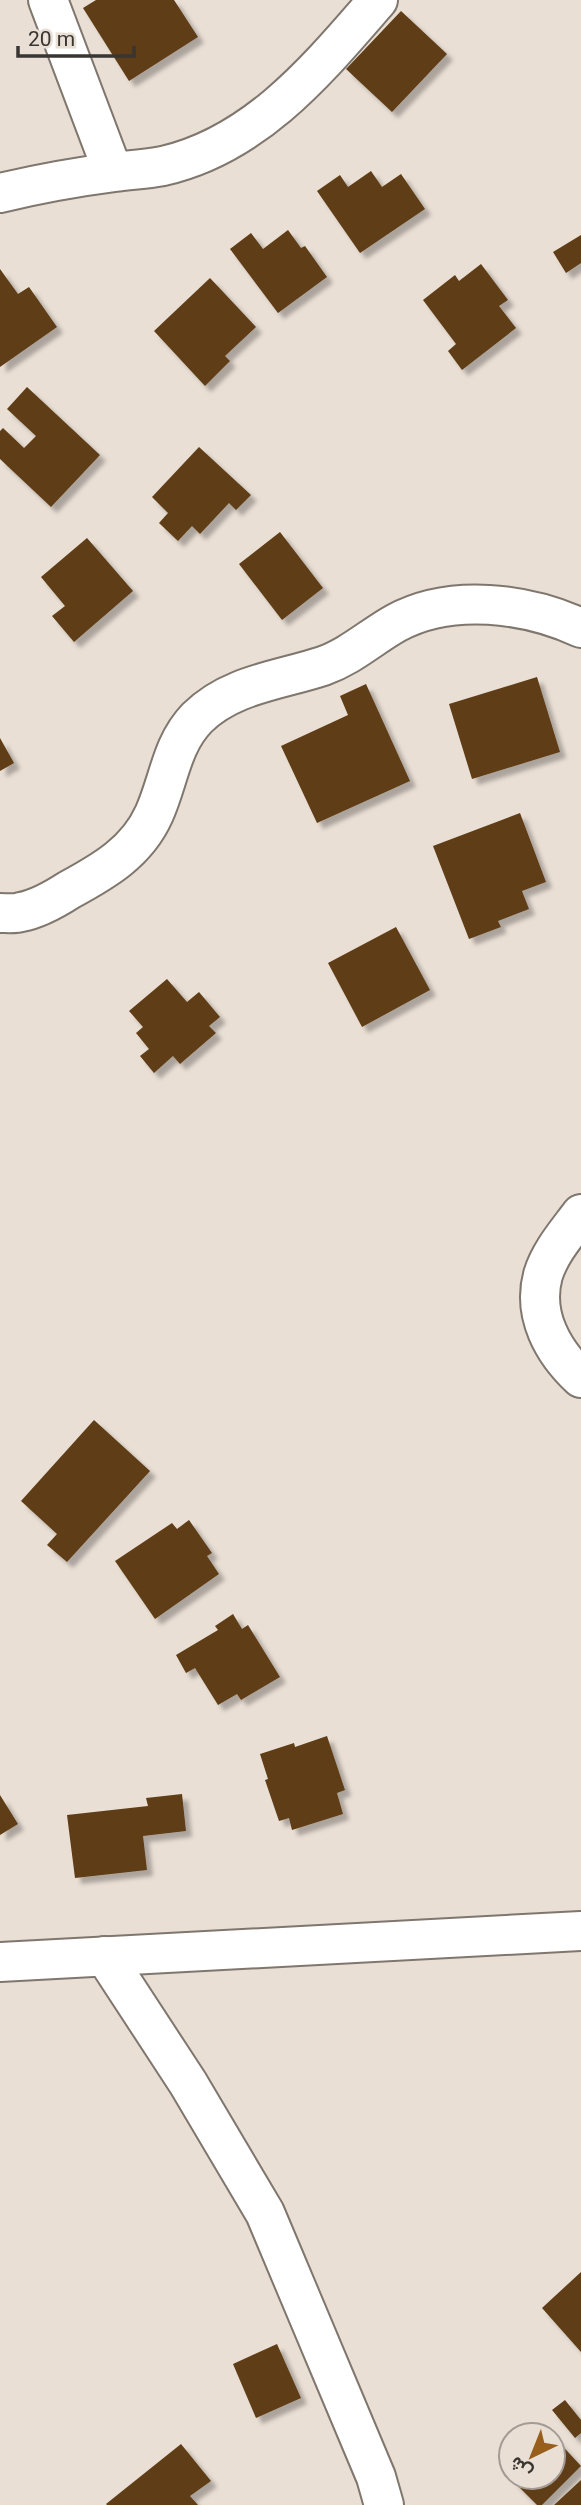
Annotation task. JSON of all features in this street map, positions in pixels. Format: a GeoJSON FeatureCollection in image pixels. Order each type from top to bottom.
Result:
{"type":"FeatureCollection","features":[{"type":"Feature","properties":{"kind":"street"},"geometry":{"type":"LineString","coordinates":[[48,0],[113,172]]}},
{"type":"Feature","properties":{"kind":"street"},"geometry":{"type":"LineString","coordinates":[[0,194],[34,185],[162,166],[203,154],[237,137],[278,106],[313,72],[378,0]]}},
{"type":"Feature","properties":{"kind":"street"},"geometry":{"type":"LineString","coordinates":[[0,913],[21,912],[50,901],[110,869],[130,849],[154,814],[174,752],[185,732],[212,705],[231,695],[258,684],[325,665],[349,654],[396,623],[419,612],[450,606],[505,606],[559,618],[581,628]]}},
{"type":"Feature","properties":{"kind":"street"},"geometry":{"type":"LineString","coordinates":[[581,1214],[557,1247],[544,1274],[539,1300],[545,1327],[555,1350],[581,1378]]}},
{"type":"Feature","properties":{"kind":"street"},"geometry":{"type":"LineString","coordinates":[[0,1962],[581,1931]]}},
{"type":"Feature","properties":{"kind":"street"},"geometry":{"type":"LineString","coordinates":[[105,1956],[188,2083],[265,2213],[376,2477],[384,2505]]}},
{"type":"Feature","properties":{"kind":"building"},"geometry":{"type":"Polygon","coordinates":[[[96,0],[174,0],[198,37],[129,81],[83,8],[96,0]]]}},
{"type":"Feature","properties":{"kind":"building"},"geometry":{"type":"Polygon","coordinates":[[[401,11],[447,54],[392,112],[346,69],[401,11]]]}},
{"type":"Feature","properties":{"kind":"building"},"geometry":{"type":"Polygon","coordinates":[[[371,171],[382,187],[401,174],[425,209],[360,253],[317,191],[340,175],[348,187],[371,171]]]}},
{"type":"Feature","properties":{"kind":"building"},"geometry":{"type":"Polygon","coordinates":[[[288,230],[301,248],[305,246],[327,277],[278,313],[230,249],[251,233],[263,249],[288,230]]]}},
{"type":"Feature","properties":{"kind":"building"},"geometry":{"type":"Polygon","coordinates":[[[581,235],[581,263],[566,273],[553,252],[581,235]]]}},
{"type":"Feature","properties":{"kind":"building"},"geometry":{"type":"Polygon","coordinates":[[[481,264],[508,300],[499,306],[516,328],[462,370],[448,351],[456,344],[423,300],[455,275],[459,281],[481,264]]]}},
{"type":"Feature","properties":{"kind":"building"},"geometry":{"type":"Polygon","coordinates":[[[0,269],[18,294],[29,287],[57,327],[0,367],[0,269]]]}},
{"type":"Feature","properties":{"kind":"building"},"geometry":{"type":"Polygon","coordinates":[[[210,278],[256,327],[225,356],[230,361],[205,386],[154,331],[210,278]]]}},
{"type":"Feature","properties":{"kind":"building"},"geometry":{"type":"Polygon","coordinates":[[[27,387],[100,455],[51,507],[0,459],[0,431],[3,428],[24,448],[36,436],[7,409],[27,387]]]}},
{"type":"Feature","properties":{"kind":"building"},"geometry":{"type":"Polygon","coordinates":[[[199,447],[251,495],[236,510],[229,503],[200,534],[192,526],[178,541],[159,523],[168,513],[152,497],[199,447]]]}},
{"type":"Feature","properties":{"kind":"building"},"geometry":{"type":"Polygon","coordinates":[[[280,532],[323,588],[282,620],[239,564],[280,532]]]}},
{"type":"Feature","properties":{"kind":"building"},"geometry":{"type":"Polygon","coordinates":[[[87,538],[133,591],[74,642],[52,616],[65,606],[41,577],[87,538]]]}},
{"type":"Feature","properties":{"kind":"building"},"geometry":{"type":"Polygon","coordinates":[[[537,677],[560,752],[472,779],[449,704],[537,677]]]}},
{"type":"Feature","properties":{"kind":"building"},"geometry":{"type":"Polygon","coordinates":[[[366,684],[410,781],[317,823],[281,746],[348,715],[340,696],[366,684]]]}},
{"type":"Feature","properties":{"kind":"building"},"geometry":{"type":"Polygon","coordinates":[[[0,738],[14,763],[0,771],[0,738]]]}},
{"type":"Feature","properties":{"kind":"building"},"geometry":{"type":"Polygon","coordinates":[[[520,813],[546,882],[522,891],[529,909],[498,921],[501,927],[469,939],[433,846],[520,813]]]}},
{"type":"Feature","properties":{"kind":"building"},"geometry":{"type":"Polygon","coordinates":[[[396,927],[430,990],[362,1027],[328,963],[396,927]]]}},
{"type":"Feature","properties":{"kind":"building"},"geometry":{"type":"Polygon","coordinates":[[[167,979],[187,1002],[199,992],[220,1017],[209,1026],[216,1033],[180,1064],[173,1056],[154,1073],[140,1056],[149,1049],[136,1033],[143,1027],[129,1011],[167,979]]]}},
{"type":"Feature","properties":{"kind":"building"},"geometry":{"type":"Polygon","coordinates":[[[94,1420],[150,1471],[67,1562],[47,1545],[57,1534],[21,1501],[94,1420]]]}},
{"type":"Feature","properties":{"kind":"building"},"geometry":{"type":"Polygon","coordinates":[[[189,1520],[212,1553],[207,1556],[219,1574],[155,1619],[115,1561],[172,1523],[177,1529],[189,1520]]]}},
{"type":"Feature","properties":{"kind":"building"},"geometry":{"type":"Polygon","coordinates":[[[233,1614],[242,1629],[248,1625],[280,1677],[241,1700],[237,1694],[218,1705],[195,1668],[186,1673],[176,1655],[218,1630],[215,1626],[233,1614]]]}},
{"type":"Feature","properties":{"kind":"building"},"geometry":{"type":"Polygon","coordinates":[[[327,1736],[345,1790],[337,1793],[343,1814],[292,1830],[289,1818],[279,1821],[265,1780],[268,1779],[260,1754],[294,1743],[295,1747],[327,1736]]]}},
{"type":"Feature","properties":{"kind":"building"},"geometry":{"type":"Polygon","coordinates":[[[182,1794],[186,1831],[143,1836],[147,1870],[75,1878],[67,1815],[148,1806],[146,1798],[182,1794]]]}},
{"type":"Feature","properties":{"kind":"building"},"geometry":{"type":"Polygon","coordinates":[[[0,1795],[18,1824],[0,1835],[0,1795]]]}},
{"type":"Feature","properties":{"kind":"building"},"geometry":{"type":"Polygon","coordinates":[[[581,2272],[581,2352],[542,2308],[581,2272]]]}},
{"type":"Feature","properties":{"kind":"building"},"geometry":{"type":"Polygon","coordinates":[[[277,2344],[301,2398],[256,2418],[233,2364],[277,2344]]]}},
{"type":"Feature","properties":{"kind":"building"},"geometry":{"type":"Polygon","coordinates":[[[565,2400],[581,2420],[581,2433],[575,2438],[567,2428],[567,2421],[561,2421],[552,2410],[565,2400]]]}},
{"type":"Feature","properties":{"kind":"building"},"geometry":{"type":"Polygon","coordinates":[[[181,2444],[211,2481],[190,2496],[198,2505],[106,2504],[181,2444]]]}},
{"type":"Feature","properties":{"kind":"building"},"geometry":{"type":"Polygon","coordinates":[[[567,2451],[581,2466],[567,2480],[567,2451]]]}},
{"type":"Feature","properties":{"kind":"building"},"geometry":{"type":"Polygon","coordinates":[[[581,2480],[581,2505],[554,2505],[581,2480]]]}},
{"type":"Feature","properties":{"kind":"building"},"geometry":{"type":"Polygon","coordinates":[[[523,2491],[556,2491],[542,2505],[537,2505],[523,2491]]]}}]}
